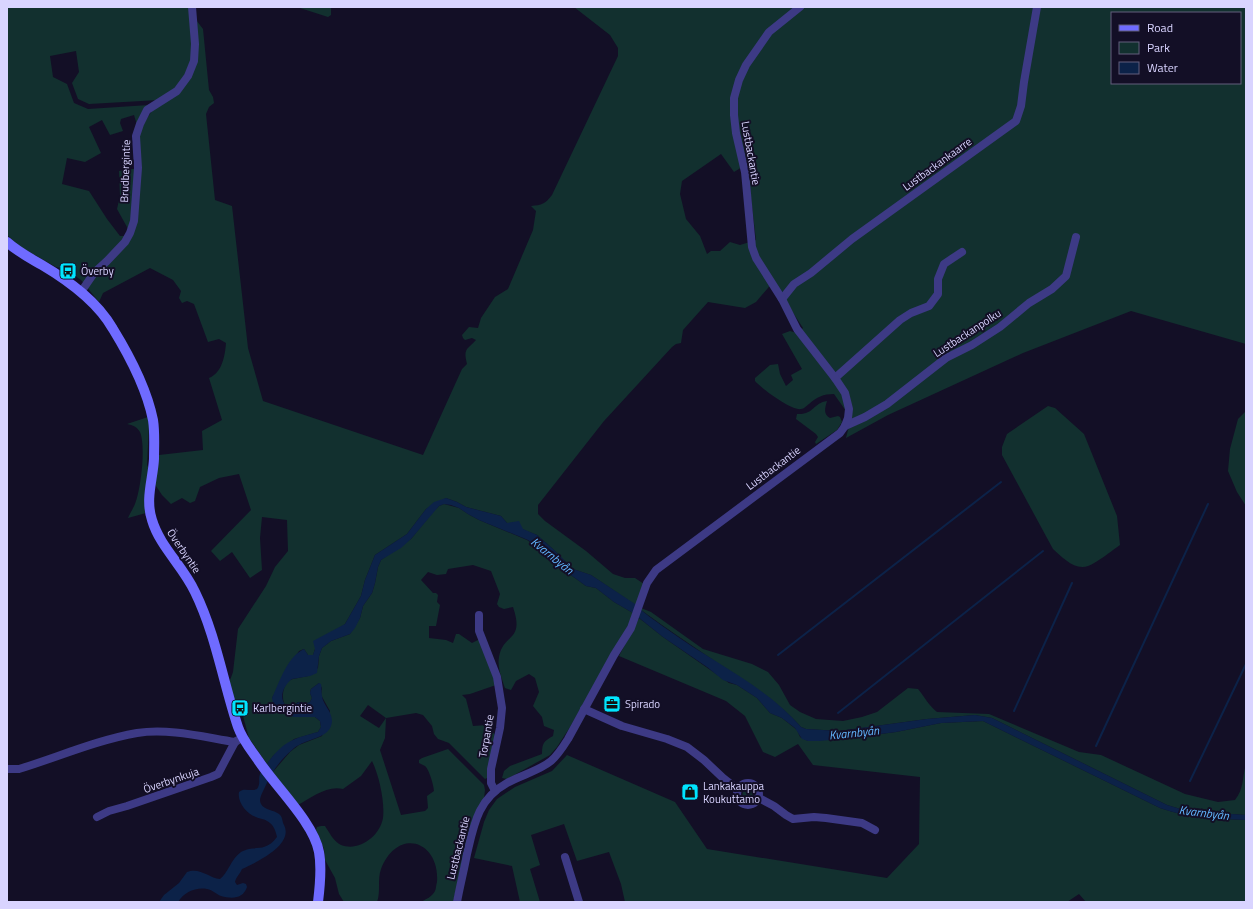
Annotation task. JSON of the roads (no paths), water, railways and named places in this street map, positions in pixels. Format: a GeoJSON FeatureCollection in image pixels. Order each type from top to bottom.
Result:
{"type":"FeatureCollection","features":[{"type":"Feature","properties":{"kind":"street","name":"Brudbergintie"},"geometry":{"type":"LineString","coordinates":[[81,292],[94,273],[107,262],[125,242],[130,233],[134,221],[138,168],[136,136],[147,110],[177,90],[188,76],[194,61],[195,50],[192,7]]}},
{"type":"Feature","properties":{"kind":"street","name":"Lustbackantie"},"geometry":{"type":"LineString","coordinates":[[456,902],[474,825],[483,804],[495,791],[506,783],[551,761],[568,740],[635,619],[647,583],[656,570],[840,433],[845,426],[849,409],[845,393],[796,329],[782,299],[756,258],[752,247],[745,172],[736,133],[734,115],[734,98],[739,80],[744,70],[769,32],[800,7]]}},
{"type":"Feature","properties":{"kind":"street","name":"Lustbackankaarre"},"geometry":{"type":"LineString","coordinates":[[782,299],[794,284],[811,273],[852,239],[1016,121],[1021,106],[1037,7]]}},
{"type":"Feature","properties":{"kind":"street","name":"Lustbackanpolku"},"geometry":{"type":"LineString","coordinates":[[845,426],[865,417],[886,404],[946,358],[1000,327],[1028,304],[1052,289],[1066,276],[1076,237]]}},
{"type":"Feature","properties":{"kind":"street","name":"Överbyntie"},"geometry":{"type":"LineString","coordinates":[[7,242],[17,250],[58,275],[97,306],[112,326],[132,365],[147,400],[154,430],[154,464],[149,505],[152,520],[162,542],[185,573],[202,606],[216,646],[238,729],[239,739],[273,780],[309,828],[316,840],[321,864],[318,902]]}},
{"type":"Feature","properties":{"kind":"street"},"geometry":{"type":"LineString","coordinates":[[835,378],[900,320],[911,313],[929,306],[938,294],[938,280],[944,264],[962,252]]}},
{"type":"Feature","properties":{"kind":"street","name":"Torpantie"},"geometry":{"type":"LineString","coordinates":[[479,615],[479,631],[497,677],[502,708],[500,728],[491,769],[491,784],[495,791]]}},
{"type":"Feature","properties":{"kind":"street"},"geometry":{"type":"LineString","coordinates":[[584,709],[622,726],[667,739],[687,747],[737,788]]}},
{"type":"Feature","properties":{"kind":"street"},"geometry":{"type":"LineString","coordinates":[[7,769],[19,769],[94,744],[137,733],[178,733],[239,739]]}},
{"type":"Feature","properties":{"kind":"street","name":"Överbynkuja"},"geometry":{"type":"LineString","coordinates":[[97,817],[109,811],[218,774],[239,739]]}},
{"type":"Feature","properties":{"kind":"street"},"geometry":{"type":"LineString","coordinates":[[743,783],[750,783],[757,787],[759,798],[754,804],[747,806],[743,805],[736,796],[737,788],[743,783]]}},
{"type":"Feature","properties":{"kind":"street"},"geometry":{"type":"LineString","coordinates":[[759,798],[793,819],[814,817],[826,818],[862,824],[875,830]]}},
{"type":"Feature","properties":{"kind":"street"},"geometry":{"type":"LineString","coordinates":[[565,857],[579,902]]}},
{"type":"Feature","properties":{"kind":"water","name":"Kvarnbyån"},"geometry":{"type":"Polygon","coordinates":[[[446,498],[466,507],[501,516],[507,523],[519,521],[523,529],[537,535],[573,569],[591,575],[635,604],[688,643],[739,676],[772,700],[801,727],[806,729],[839,731],[927,719],[975,715],[992,718],[1167,805],[1187,811],[1246,815],[1246,820],[1192,816],[1160,808],[983,721],[941,723],[896,732],[841,739],[808,741],[802,739],[795,728],[782,718],[770,713],[757,698],[737,685],[723,680],[707,667],[663,637],[633,613],[614,602],[596,588],[586,586],[564,570],[553,558],[528,540],[479,520],[459,508],[444,504],[439,506],[411,539],[401,548],[381,560],[372,593],[363,606],[360,618],[355,628],[350,634],[331,641],[322,648],[319,656],[317,673],[310,676],[292,679],[284,688],[282,699],[286,706],[292,706],[299,702],[305,704],[310,702],[312,698],[310,693],[311,689],[319,683],[321,684],[323,699],[331,714],[332,721],[331,727],[328,731],[319,737],[297,746],[280,762],[267,782],[261,796],[260,802],[262,806],[279,814],[284,825],[286,832],[284,839],[279,846],[265,857],[242,869],[235,882],[237,885],[243,883],[246,884],[247,887],[240,896],[233,898],[225,897],[213,891],[199,889],[187,893],[178,902],[159,902],[164,895],[179,883],[187,872],[196,871],[220,879],[241,852],[264,847],[277,837],[275,829],[271,824],[249,813],[243,807],[239,792],[257,789],[259,785],[259,776],[274,754],[290,741],[318,732],[321,727],[320,721],[315,717],[294,717],[282,713],[273,703],[272,698],[285,670],[293,658],[304,649],[308,655],[313,655],[315,649],[313,641],[345,624],[361,596],[365,580],[375,555],[407,534],[426,509],[434,502],[446,498]]]}},
{"type":"Feature","properties":{"kind":"waterway"},"geometry":{"type":"LineString","coordinates":[[778,655],[1001,482]]}},
{"type":"Feature","properties":{"kind":"waterway"},"geometry":{"type":"LineString","coordinates":[[1096,746],[1208,504]]}},
{"type":"Feature","properties":{"kind":"waterway"},"geometry":{"type":"LineString","coordinates":[[838,713],[1043,551]]}},
{"type":"Feature","properties":{"kind":"waterway"},"geometry":{"type":"LineString","coordinates":[[1014,711],[1072,583]]}},
{"type":"Feature","properties":{"kind":"waterway"},"geometry":{"type":"LineString","coordinates":[[1190,781],[1246,664]]}},
{"type":"Feature","properties":{"kind":"place","name":"Överby"},"geometry":{"type":"Point","coordinates":[68,271]}},
{"type":"Feature","properties":{"kind":"place","name":"Spirado"},"geometry":{"type":"Point","coordinates":[612,704]}},
{"type":"Feature","properties":{"kind":"place","name":"Karlbergintie"},"geometry":{"type":"Point","coordinates":[240,708]}},
{"type":"Feature","properties":{"kind":"place","name":"Lankakauppa Koukuttamo"},"geometry":{"type":"Point","coordinates":[690,792]}}]}
